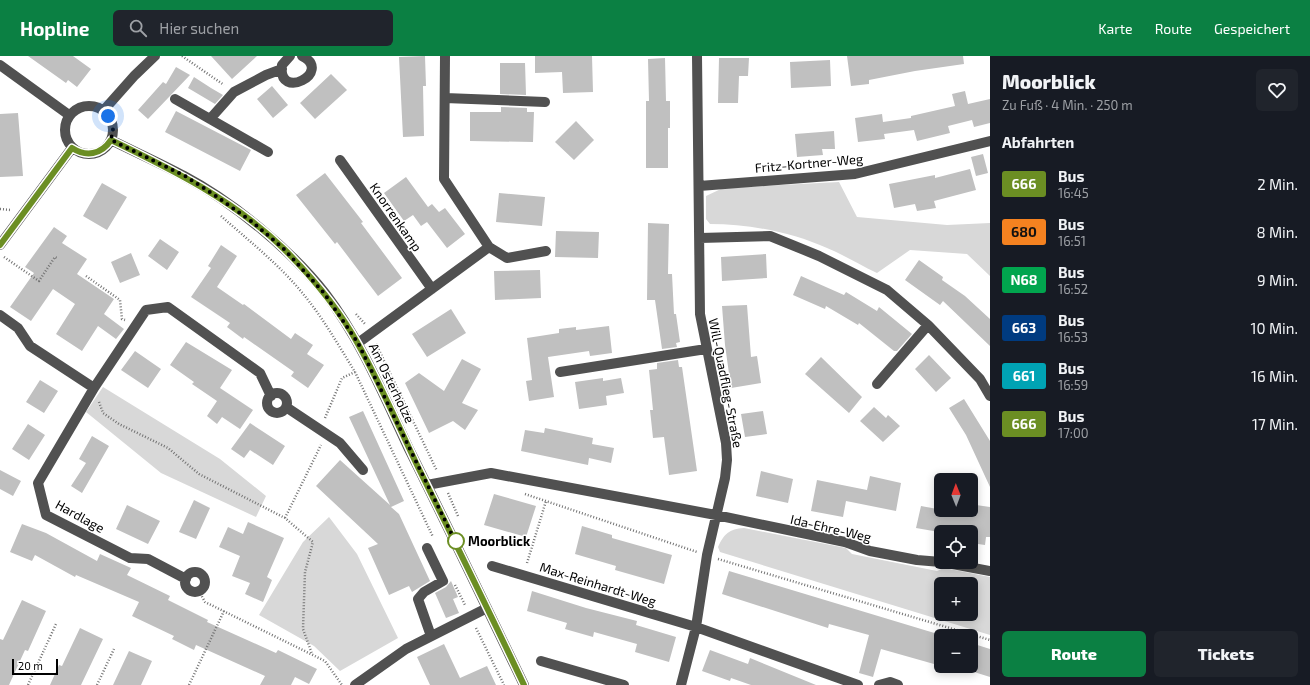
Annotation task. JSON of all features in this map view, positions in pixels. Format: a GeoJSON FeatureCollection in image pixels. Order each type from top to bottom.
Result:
{"type":"FeatureCollection","features":[{"type":"Feature","properties":{"kind":"street"},"geometry":{"type":"LineString","coordinates":[[103,111],[134,75],[155,56]]}},
{"type":"Feature","properties":{"kind":"street"},"geometry":{"type":"LineString","coordinates":[[290,56],[284,61],[282,69],[285,78],[289,81],[298,83],[307,79],[311,70],[308,61],[302,56]]}},
{"type":"Feature","properties":{"kind":"street"},"geometry":{"type":"LineString","coordinates":[[445,56],[444,180],[489,247],[507,258],[546,251]]}},
{"type":"Feature","properties":{"kind":"street","name":"Will-Quadflieg-Straße"},"geometry":{"type":"LineString","coordinates":[[697,56],[700,314],[726,443],[727,460],[716,515]]}},
{"type":"Feature","properties":{"kind":"street"},"geometry":{"type":"LineString","coordinates":[[0,65],[69,115]]}},
{"type":"Feature","properties":{"kind":"street"},"geometry":{"type":"LineString","coordinates":[[210,119],[234,92],[266,74],[282,69]]}},
{"type":"Feature","properties":{"kind":"street"},"geometry":{"type":"LineString","coordinates":[[445,98],[545,102]]}},
{"type":"Feature","properties":{"kind":"street"},"geometry":{"type":"LineString","coordinates":[[175,100],[268,152]]}},
{"type":"Feature","properties":{"kind":"street"},"geometry":{"type":"LineString","coordinates":[[86,106],[95,107],[103,111],[112,122],[113,129],[111,140],[102,151],[94,154],[86,154],[72,148],[66,140],[64,132],[65,123],[69,115],[77,109],[86,106]]}},
{"type":"Feature","properties":{"kind":"street","name":"Am Osterholze"},"geometry":{"type":"LineString","coordinates":[[111,140],[185,176],[251,221],[283,248],[324,293],[358,343],[524,685]]}},
{"type":"Feature","properties":{"kind":"street","name":"Fritz-Kortner-Weg"},"geometry":{"type":"LineString","coordinates":[[699,186],[855,174],[990,141]]}},
{"type":"Feature","properties":{"kind":"street"},"geometry":{"type":"LineString","coordinates":[[0,245],[72,148]]}},
{"type":"Feature","properties":{"kind":"street","name":"Knorrenkamp"},"geometry":{"type":"LineString","coordinates":[[340,160],[432,289]]}},
{"type":"Feature","properties":{"kind":"street"},"geometry":{"type":"LineString","coordinates":[[700,238],[770,236],[819,256],[888,290],[928,325],[980,378],[990,396]]}},
{"type":"Feature","properties":{"kind":"street"},"geometry":{"type":"LineString","coordinates":[[358,343],[489,247]]}},
{"type":"Feature","properties":{"kind":"street","name":"Hardlage"},"geometry":{"type":"LineString","coordinates":[[199,591],[192,592],[188,588],[186,579],[148,559],[130,558],[46,515],[38,483],[94,388],[146,310],[168,307],[260,373],[271,396],[267,405],[271,411],[281,412],[286,407]]}},
{"type":"Feature","properties":{"kind":"street"},"geometry":{"type":"LineString","coordinates":[[0,315],[18,328],[30,346],[94,388]]}},
{"type":"Feature","properties":{"kind":"street"},"geometry":{"type":"LineString","coordinates":[[877,384],[928,325]]}},
{"type":"Feature","properties":{"kind":"street"},"geometry":{"type":"LineString","coordinates":[[560,372],[706,349]]}},
{"type":"Feature","properties":{"kind":"street"},"geometry":{"type":"LineString","coordinates":[[271,396],[278,393],[283,395],[287,402],[286,407],[340,443],[363,470]]}},
{"type":"Feature","properties":{"kind":"street"},"geometry":{"type":"LineString","coordinates":[[427,485],[491,473],[716,515],[707,555],[696,627],[681,685]]}},
{"type":"Feature","properties":{"kind":"street","name":"Ida-Ehre-Weg"},"geometry":{"type":"LineString","coordinates":[[716,515],[845,542],[870,551],[917,560],[934,561]]}},
{"type":"Feature","properties":{"kind":"street"},"geometry":{"type":"LineString","coordinates":[[431,636],[418,599],[424,592],[443,581],[432,546]]}},
{"type":"Feature","properties":{"kind":"street","name":"Max-Reinhardt-Weg"},"geometry":{"type":"LineString","coordinates":[[492,566],[696,627],[858,685]]}},
{"type":"Feature","properties":{"kind":"street","name":"Ida-Ehre-Weg"},"geometry":{"type":"LineString","coordinates":[[978,569],[990,571]]}},
{"type":"Feature","properties":{"kind":"street"},"geometry":{"type":"LineString","coordinates":[[186,579],[194,572],[201,574],[205,583],[199,591]]}},
{"type":"Feature","properties":{"kind":"street"},"geometry":{"type":"LineString","coordinates":[[355,685],[406,649],[487,608]]}},
{"type":"Feature","properties":{"kind":"street"},"geometry":{"type":"LineString","coordinates":[[540,661],[624,685]]}},
{"type":"Feature","properties":{"kind":"street"},"geometry":{"type":"LineString","coordinates":[[879,685],[890,682],[898,685]]}},
{"type":"Feature","properties":{"kind":"path"},"geometry":{"type":"LineString","coordinates":[[182,56],[234,92]]}},
{"type":"Feature","properties":{"kind":"path"},"geometry":{"type":"LineString","coordinates":[[217,212],[258,248],[304,294],[355,372],[432,546]]}},
{"type":"Feature","properties":{"kind":"path"},"geometry":{"type":"LineString","coordinates":[[0,254],[39,281],[55,257],[57,258]]}},
{"type":"Feature","properties":{"kind":"path"},"geometry":{"type":"LineString","coordinates":[[86,276],[120,300],[122,319],[134,328]]}},
{"type":"Feature","properties":{"kind":"path"},"geometry":{"type":"LineString","coordinates":[[285,518],[323,432],[342,378],[355,372]]}},
{"type":"Feature","properties":{"kind":"path"},"geometry":{"type":"LineString","coordinates":[[94,388],[103,413],[119,424],[168,448],[199,474],[285,518],[313,542],[305,572],[303,629],[312,654]]}},
{"type":"Feature","properties":{"kind":"path"},"geometry":{"type":"LineString","coordinates":[[524,575],[546,501]]}},
{"type":"Feature","properties":{"kind":"path"},"geometry":{"type":"LineString","coordinates":[[453,580],[504,685]]}},
{"type":"Feature","properties":{"kind":"path"},"geometry":{"type":"LineString","coordinates":[[199,591],[205,602],[325,661],[342,685]]}},
{"type":"Feature","properties":{"kind":"path"},"geometry":{"type":"LineString","coordinates":[[189,685],[224,611]]}},
{"type":"Feature","properties":{"kind":"path"},"geometry":{"type":"LineString","coordinates":[[28,685],[56,624]]}},
{"type":"Feature","properties":{"kind":"path"},"geometry":{"type":"LineString","coordinates":[[97,685],[114,648]]}},
{"type":"Feature","properties":{"kind":"shaded area"},"geometry":{"type":"Polygon","coordinates":[[[839,182],[857,217],[947,225],[990,223],[990,276],[967,254],[910,250],[877,273],[813,242],[784,233],[755,227],[710,224],[706,219],[706,196],[723,188],[839,182]]]}},
{"type":"Feature","properties":{"kind":"shaded area"},"geometry":{"type":"Polygon","coordinates":[[[103,387],[220,459],[266,496],[256,517],[161,473],[86,412],[103,387]]]}},
{"type":"Feature","properties":{"kind":"shaded area"},"geometry":{"type":"Polygon","coordinates":[[[329,517],[357,554],[398,638],[340,671],[314,646],[259,615],[303,542],[329,517]]]}},
{"type":"Feature","properties":{"kind":"shaded area"},"geometry":{"type":"Polygon","coordinates":[[[744,528],[846,548],[852,554],[937,571],[942,569],[949,569],[990,577],[990,635],[978,631],[978,629],[970,629],[944,621],[978,621],[978,577],[934,577],[934,618],[720,552],[718,547],[722,539],[734,530],[744,528]]]}},
{"type":"Feature","properties":{"kind":"building"},"geometry":{"type":"Polygon","coordinates":[[[28,56],[73,56],[91,69],[77,87],[68,80],[66,83],[28,56]]]}},
{"type":"Feature","properties":{"kind":"building"},"geometry":{"type":"Polygon","coordinates":[[[211,56],[257,56],[232,79],[211,56]]]}},
{"type":"Feature","properties":{"kind":"building"},"geometry":{"type":"Polygon","coordinates":[[[425,56],[426,86],[423,86],[424,136],[403,137],[399,57],[425,56]]]}},
{"type":"Feature","properties":{"kind":"building"},"geometry":{"type":"Polygon","coordinates":[[[535,56],[592,56],[593,92],[563,93],[562,72],[535,73],[535,56]]]}},
{"type":"Feature","properties":{"kind":"building"},"geometry":{"type":"Polygon","coordinates":[[[847,56],[963,56],[964,64],[915,71],[869,80],[869,84],[851,86],[847,56]]]}},
{"type":"Feature","properties":{"kind":"building"},"geometry":{"type":"Polygon","coordinates":[[[665,58],[666,101],[670,101],[668,168],[646,168],[646,101],[649,101],[648,59],[665,58]]]}},
{"type":"Feature","properties":{"kind":"building"},"geometry":{"type":"Polygon","coordinates":[[[719,58],[749,58],[748,76],[739,76],[738,103],[718,103],[719,58]]]}},
{"type":"Feature","properties":{"kind":"building"},"geometry":{"type":"Polygon","coordinates":[[[830,60],[831,86],[791,88],[790,62],[830,60]]]}},
{"type":"Feature","properties":{"kind":"building"},"geometry":{"type":"Polygon","coordinates":[[[500,63],[525,63],[526,95],[500,94],[500,63]]]}},
{"type":"Feature","properties":{"kind":"building"},"geometry":{"type":"Polygon","coordinates":[[[176,67],[190,75],[148,119],[138,110],[163,82],[166,84],[176,67]]]}},
{"type":"Feature","properties":{"kind":"building"},"geometry":{"type":"Polygon","coordinates":[[[331,74],[347,90],[315,119],[300,103],[331,74]]]}},
{"type":"Feature","properties":{"kind":"building"},"geometry":{"type":"Polygon","coordinates":[[[194,77],[223,95],[215,104],[188,88],[194,77]]]}},
{"type":"Feature","properties":{"kind":"building"},"geometry":{"type":"Polygon","coordinates":[[[272,86],[288,105],[273,118],[257,99],[272,86]]]}},
{"type":"Feature","properties":{"kind":"building"},"geometry":{"type":"Polygon","coordinates":[[[965,91],[968,104],[990,99],[990,123],[974,127],[972,120],[948,126],[950,133],[917,141],[914,130],[884,134],[885,139],[858,142],[855,118],[882,114],[883,122],[911,118],[911,116],[955,106],[952,94],[965,91]]]}},
{"type":"Feature","properties":{"kind":"building"},"geometry":{"type":"Polygon","coordinates":[[[501,107],[527,108],[527,112],[534,112],[533,142],[470,141],[470,112],[501,112],[501,107]]]}},
{"type":"Feature","properties":{"kind":"building"},"geometry":{"type":"Polygon","coordinates":[[[176,111],[251,150],[240,171],[165,132],[176,111]]]}},
{"type":"Feature","properties":{"kind":"building"},"geometry":{"type":"Polygon","coordinates":[[[18,113],[23,176],[0,177],[0,114],[18,113]]]}},
{"type":"Feature","properties":{"kind":"building"},"geometry":{"type":"Polygon","coordinates":[[[576,121],[594,140],[574,160],[555,142],[576,121]]]}},
{"type":"Feature","properties":{"kind":"building"},"geometry":{"type":"Polygon","coordinates":[[[834,131],[835,149],[822,149],[823,155],[797,157],[795,134],[834,131]]]}},
{"type":"Feature","properties":{"kind":"building"},"geometry":{"type":"Polygon","coordinates":[[[983,154],[988,173],[976,176],[971,157],[983,154]]]}},
{"type":"Feature","properties":{"kind":"building"},"geometry":{"type":"Polygon","coordinates":[[[970,169],[976,190],[934,201],[936,208],[917,211],[915,204],[894,208],[889,184],[935,175],[935,178],[970,169]]]}},
{"type":"Feature","properties":{"kind":"building"},"geometry":{"type":"Polygon","coordinates":[[[325,173],[363,222],[361,223],[402,278],[378,296],[337,242],[335,244],[296,195],[325,173]]]}},
{"type":"Feature","properties":{"kind":"building"},"geometry":{"type":"Polygon","coordinates":[[[406,177],[428,207],[432,204],[439,212],[445,208],[465,234],[447,248],[427,222],[421,226],[413,215],[404,221],[384,193],[406,177]]]}},
{"type":"Feature","properties":{"kind":"building"},"geometry":{"type":"Polygon","coordinates":[[[102,183],[127,197],[107,230],[83,216],[102,183]]]}},
{"type":"Feature","properties":{"kind":"building"},"geometry":{"type":"Polygon","coordinates":[[[499,193],[545,197],[542,226],[496,222],[499,193]]]}},
{"type":"Feature","properties":{"kind":"building"},"geometry":{"type":"Polygon","coordinates":[[[648,223],[669,224],[668,274],[672,274],[674,314],[676,314],[680,342],[676,343],[677,347],[662,349],[655,300],[647,300],[648,223]]]}},
{"type":"Feature","properties":{"kind":"building"},"geometry":{"type":"Polygon","coordinates":[[[54,227],[67,236],[62,243],[87,259],[77,274],[114,299],[104,314],[124,329],[116,339],[98,326],[82,351],[56,334],[75,304],[53,289],[31,321],[10,307],[34,273],[25,267],[54,227]]]}},
{"type":"Feature","properties":{"kind":"building"},"geometry":{"type":"Polygon","coordinates":[[[556,231],[599,232],[598,258],[555,257],[556,231]]]}},
{"type":"Feature","properties":{"kind":"building"},"geometry":{"type":"Polygon","coordinates":[[[160,239],[179,252],[167,270],[148,256],[160,239]]]}},
{"type":"Feature","properties":{"kind":"building"},"geometry":{"type":"Polygon","coordinates":[[[221,245],[237,256],[217,287],[243,305],[244,304],[291,339],[295,333],[313,345],[307,354],[324,365],[308,388],[291,376],[294,372],[244,337],[243,339],[227,327],[230,323],[191,297],[211,268],[208,266],[221,245]]]}},
{"type":"Feature","properties":{"kind":"building"},"geometry":{"type":"Polygon","coordinates":[[[131,253],[140,275],[120,283],[111,262],[131,253]]]}},
{"type":"Feature","properties":{"kind":"building"},"geometry":{"type":"Polygon","coordinates":[[[766,254],[767,278],[722,281],[721,257],[766,254]]]}},
{"type":"Feature","properties":{"kind":"building"},"geometry":{"type":"Polygon","coordinates":[[[919,260],[943,277],[942,280],[965,296],[990,319],[990,346],[943,301],[940,305],[905,280],[919,260]]]}},
{"type":"Feature","properties":{"kind":"building"},"geometry":{"type":"Polygon","coordinates":[[[540,270],[541,298],[495,300],[494,271],[540,270]]]}},
{"type":"Feature","properties":{"kind":"building"},"geometry":{"type":"Polygon","coordinates":[[[801,276],[844,295],[846,292],[877,311],[879,307],[912,334],[897,351],[894,351],[859,323],[858,325],[826,306],[825,309],[793,295],[801,276]]]}},
{"type":"Feature","properties":{"kind":"building"},"geometry":{"type":"Polygon","coordinates":[[[747,305],[751,357],[757,356],[761,383],[731,388],[725,345],[722,306],[747,305]]]}},
{"type":"Feature","properties":{"kind":"building"},"geometry":{"type":"Polygon","coordinates":[[[451,309],[466,333],[427,357],[412,334],[451,309]]]}},
{"type":"Feature","properties":{"kind":"building"},"geometry":{"type":"Polygon","coordinates":[[[609,326],[612,353],[590,356],[589,351],[548,357],[554,397],[529,401],[526,381],[532,380],[527,338],[559,333],[559,329],[576,327],[576,330],[609,326]]]}},
{"type":"Feature","properties":{"kind":"building"},"geometry":{"type":"Polygon","coordinates":[[[186,342],[232,370],[220,388],[253,410],[240,429],[222,417],[217,424],[207,416],[217,401],[192,384],[194,382],[170,365],[186,342]]]}},
{"type":"Feature","properties":{"kind":"building"},"geometry":{"type":"Polygon","coordinates":[[[135,351],[161,369],[148,388],[121,370],[135,351]]]}},
{"type":"Feature","properties":{"kind":"building"},"geometry":{"type":"Polygon","coordinates":[[[929,355],[951,378],[936,392],[915,369],[929,355]]]}},
{"type":"Feature","properties":{"kind":"building"},"geometry":{"type":"Polygon","coordinates":[[[821,357],[862,397],[849,413],[805,374],[821,357]]]}},
{"type":"Feature","properties":{"kind":"building"},"geometry":{"type":"Polygon","coordinates":[[[462,359],[481,369],[462,403],[478,410],[465,430],[453,421],[429,433],[405,383],[419,373],[444,391],[462,359]]]}},
{"type":"Feature","properties":{"kind":"building"},"geometry":{"type":"Polygon","coordinates":[[[678,360],[679,367],[682,367],[697,471],[669,475],[664,437],[653,438],[650,410],[653,410],[649,370],[657,369],[657,363],[678,360]]]}},
{"type":"Feature","properties":{"kind":"building"},"geometry":{"type":"Polygon","coordinates":[[[603,378],[603,381],[621,378],[624,393],[606,396],[607,405],[579,409],[575,382],[603,378]]]}},
{"type":"Feature","properties":{"kind":"building"},"geometry":{"type":"Polygon","coordinates":[[[40,380],[58,391],[44,413],[26,402],[40,380]]]}},
{"type":"Feature","properties":{"kind":"building"},"geometry":{"type":"Polygon","coordinates":[[[964,399],[990,441],[990,487],[966,435],[949,408],[964,399]]]}},
{"type":"Feature","properties":{"kind":"building"},"geometry":{"type":"Polygon","coordinates":[[[874,407],[886,418],[888,415],[900,426],[883,442],[860,421],[874,407]]]}},
{"type":"Feature","properties":{"kind":"building"},"geometry":{"type":"Polygon","coordinates":[[[363,411],[404,501],[391,507],[399,514],[430,581],[412,592],[409,586],[389,595],[368,548],[378,544],[316,486],[340,460],[390,505],[349,417],[363,411]]]}},
{"type":"Feature","properties":{"kind":"building"},"geometry":{"type":"Polygon","coordinates":[[[763,411],[767,434],[745,437],[741,414],[763,411]]]}},
{"type":"Feature","properties":{"kind":"building"},"geometry":{"type":"Polygon","coordinates":[[[250,423],[285,446],[273,465],[250,450],[244,458],[231,449],[250,423]]]}},
{"type":"Feature","properties":{"kind":"building"},"geometry":{"type":"Polygon","coordinates":[[[28,424],[45,435],[29,460],[12,449],[28,424]]]}},
{"type":"Feature","properties":{"kind":"building"},"geometry":{"type":"Polygon","coordinates":[[[545,428],[593,438],[592,444],[614,448],[611,463],[589,458],[588,465],[521,451],[525,430],[544,433],[545,428]]]}},
{"type":"Feature","properties":{"kind":"building"},"geometry":{"type":"Polygon","coordinates":[[[92,436],[109,446],[82,493],[71,486],[86,463],[79,459],[92,436]]]}},
{"type":"Feature","properties":{"kind":"building"},"geometry":{"type":"Polygon","coordinates":[[[0,470],[21,481],[13,496],[0,489],[0,470]]]}},
{"type":"Feature","properties":{"kind":"building"},"geometry":{"type":"Polygon","coordinates":[[[761,471],[793,479],[788,503],[756,496],[761,471]]]}},
{"type":"Feature","properties":{"kind":"building"},"geometry":{"type":"Polygon","coordinates":[[[870,476],[901,483],[896,511],[846,501],[843,517],[811,511],[817,480],[867,490],[870,476]]]}},
{"type":"Feature","properties":{"kind":"building"},"geometry":{"type":"Polygon","coordinates":[[[494,494],[536,506],[526,537],[484,525],[494,494]]]}},
{"type":"Feature","properties":{"kind":"building"},"geometry":{"type":"Polygon","coordinates":[[[194,500],[210,508],[196,539],[179,532],[194,500]]]}},
{"type":"Feature","properties":{"kind":"building"},"geometry":{"type":"Polygon","coordinates":[[[127,505],[160,521],[148,544],[116,529],[127,505]]]}},
{"type":"Feature","properties":{"kind":"building"},"geometry":{"type":"Polygon","coordinates":[[[978,505],[990,507],[990,537],[986,537],[985,545],[978,544],[978,525],[934,525],[934,531],[916,528],[921,506],[934,508],[934,517],[978,517],[978,505]]]}},
{"type":"Feature","properties":{"kind":"building"},"geometry":{"type":"Polygon","coordinates":[[[248,522],[284,538],[267,577],[272,580],[263,602],[245,594],[250,583],[232,576],[240,556],[219,547],[228,527],[243,534],[248,522]]]}},
{"type":"Feature","properties":{"kind":"building"},"geometry":{"type":"Polygon","coordinates":[[[22,524],[46,533],[97,561],[100,554],[131,568],[127,575],[170,596],[168,600],[208,620],[207,622],[276,653],[278,650],[317,669],[309,684],[295,677],[291,685],[260,685],[265,676],[196,645],[194,650],[172,639],[174,636],[132,616],[139,602],[76,575],[75,577],[35,555],[32,561],[10,552],[22,524]]]}},
{"type":"Feature","properties":{"kind":"building"},"geometry":{"type":"Polygon","coordinates":[[[582,526],[612,535],[612,538],[672,555],[664,584],[615,570],[616,566],[575,554],[582,526]]]}},
{"type":"Feature","properties":{"kind":"building"},"geometry":{"type":"Polygon","coordinates":[[[729,571],[934,633],[934,664],[881,649],[873,677],[859,673],[869,635],[829,624],[828,628],[722,594],[729,571]]]}},
{"type":"Feature","properties":{"kind":"building"},"geometry":{"type":"Polygon","coordinates":[[[451,581],[458,597],[453,599],[459,613],[446,618],[435,593],[446,587],[451,581]]]}},
{"type":"Feature","properties":{"kind":"building"},"geometry":{"type":"Polygon","coordinates":[[[532,591],[586,608],[637,621],[636,625],[676,637],[669,662],[635,652],[637,644],[594,632],[593,637],[565,629],[567,623],[527,611],[532,591]]]}},
{"type":"Feature","properties":{"kind":"building"},"geometry":{"type":"Polygon","coordinates":[[[22,600],[46,611],[28,651],[25,650],[9,685],[0,685],[0,639],[3,640],[22,600]]]}},
{"type":"Feature","properties":{"kind":"building"},"geometry":{"type":"Polygon","coordinates":[[[80,628],[103,639],[81,685],[50,685],[59,665],[62,666],[80,628]]]}},
{"type":"Feature","properties":{"kind":"building"},"geometry":{"type":"Polygon","coordinates":[[[444,644],[460,678],[487,666],[496,685],[430,685],[417,657],[444,644]]]}},
{"type":"Feature","properties":{"kind":"building"},"geometry":{"type":"Polygon","coordinates":[[[978,645],[990,649],[990,677],[977,673],[978,645]]]}},
{"type":"Feature","properties":{"kind":"building"},"geometry":{"type":"Polygon","coordinates":[[[710,650],[748,664],[750,658],[816,685],[751,685],[731,678],[730,681],[702,671],[710,650]]]}},
{"type":"Feature","properties":{"kind":"building"},"geometry":{"type":"Polygon","coordinates":[[[129,651],[152,661],[141,685],[113,685],[129,651]]]}},
{"type":"Feature","properties":{"kind":"bus line","name":"666"},"geometry":{"type":"LineString","coordinates":[[0,245],[72,148],[78,152],[94,154],[102,151],[111,140],[185,176],[251,221],[283,248],[324,293],[358,343],[524,685]]}},
{"type":"Feature","properties":{"kind":"place","name":"Moorblick"},"geometry":{"type":"Point","coordinates":[456,541]}},
{"type":"Feature","properties":{"kind":"route"},"geometry":{"type":"LineString","coordinates":[[108,116],[112,122],[113,129],[111,140],[185,176],[251,221],[283,248],[324,293],[358,343],[457,545],[456,541]]}}]}
